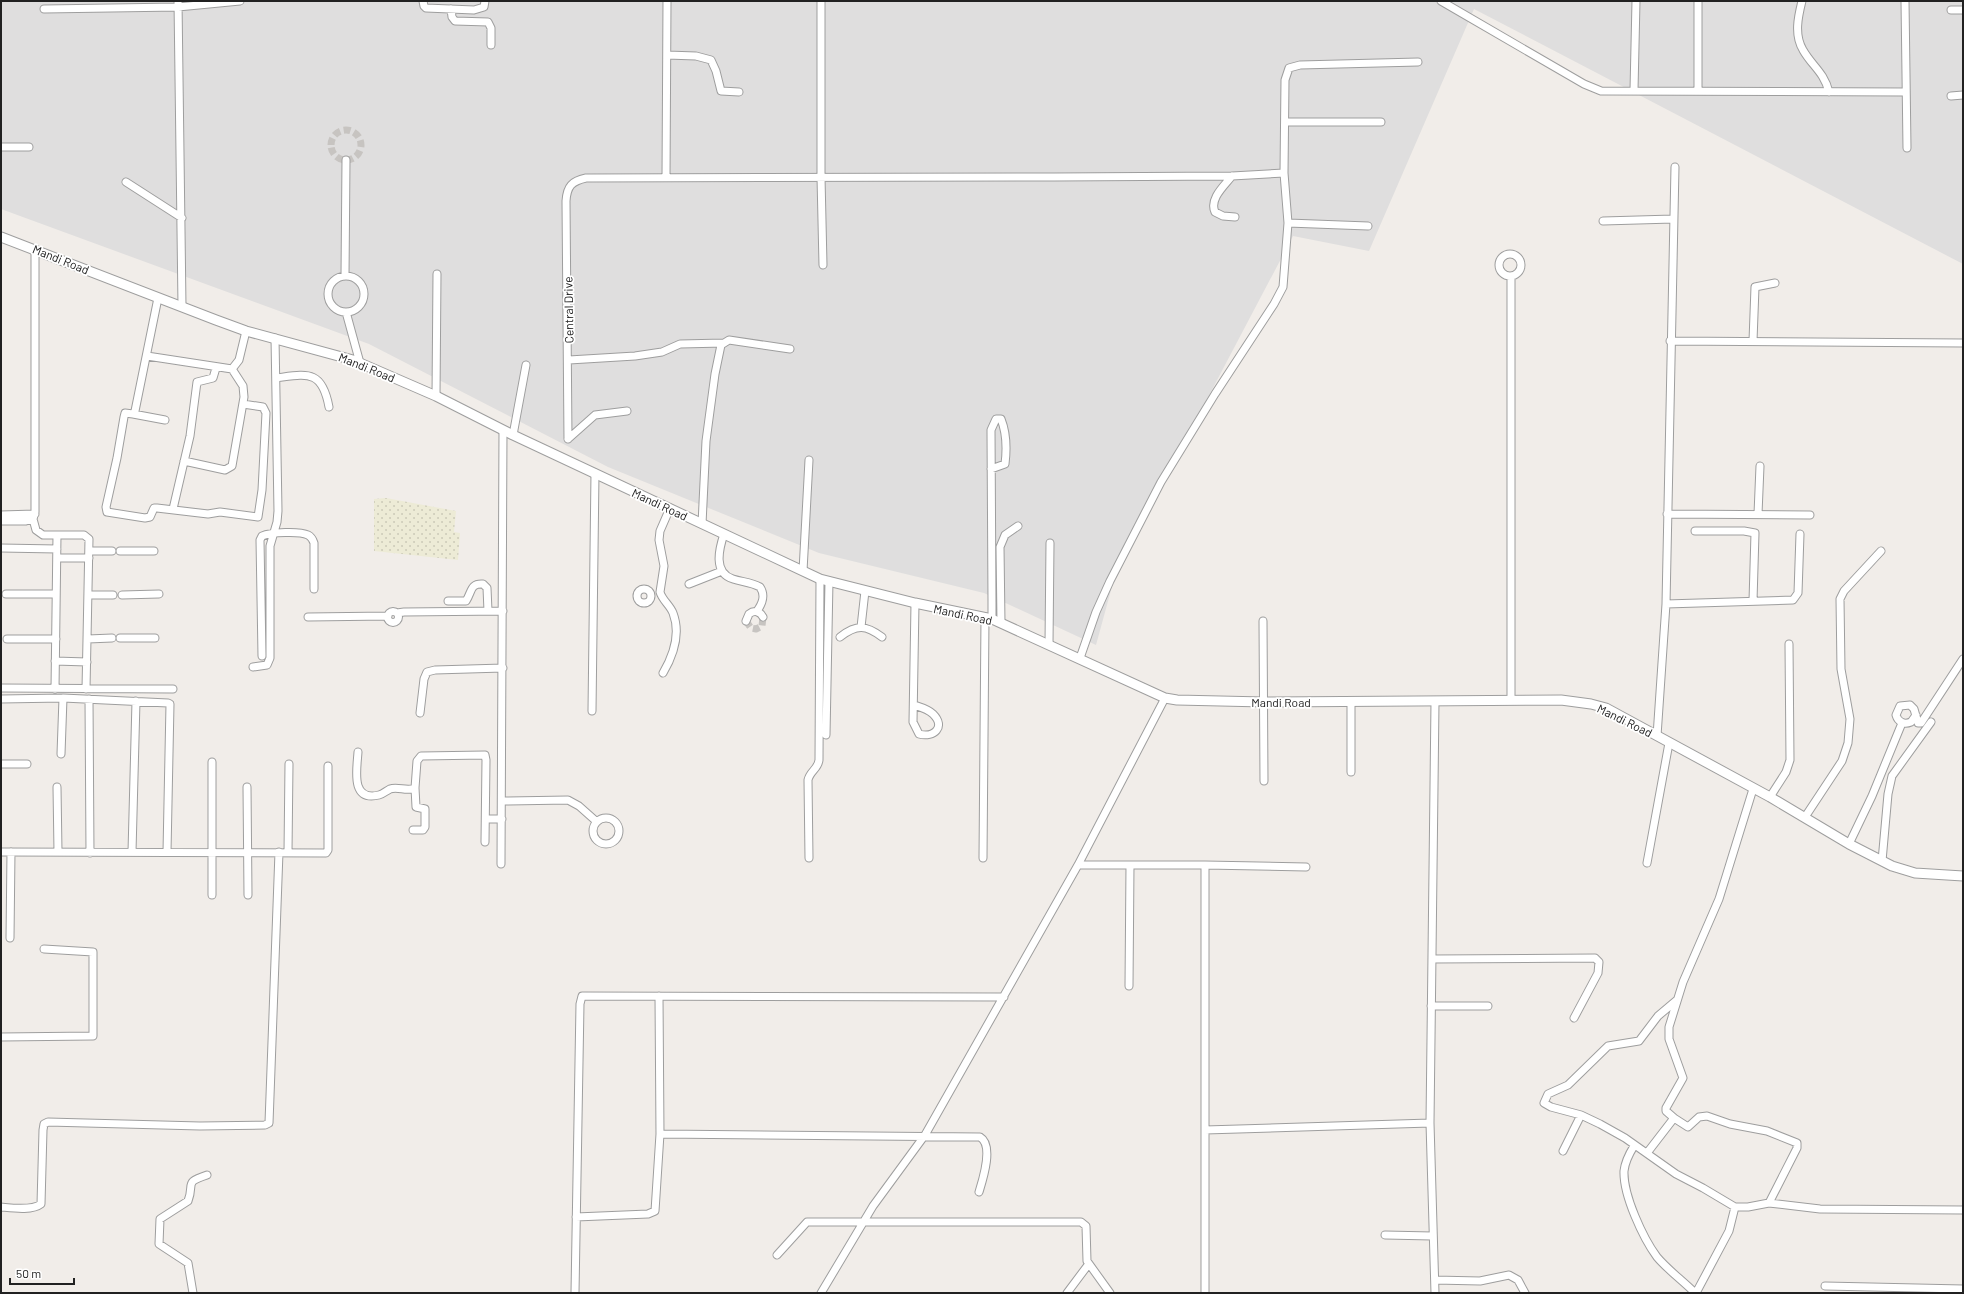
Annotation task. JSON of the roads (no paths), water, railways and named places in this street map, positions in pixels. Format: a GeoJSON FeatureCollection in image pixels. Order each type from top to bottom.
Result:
{"type":"FeatureCollection","features":[{"type":"Feature","properties":{"kind":"street"},"geometry":{"type":"LineString","coordinates":[[44,9],[111,4],[178,4],[240,1]]}},
{"type":"Feature","properties":{"kind":"street"},"geometry":{"type":"LineString","coordinates":[[423,1],[426,8],[478,10],[484,7],[485,1]]}},
{"type":"Feature","properties":{"kind":"street"},"geometry":{"type":"LineString","coordinates":[[667,1],[666,178],[1232,176],[1284,173]]}},
{"type":"Feature","properties":{"kind":"street"},"geometry":{"type":"LineString","coordinates":[[821,1],[821,177],[823,265]]}},
{"type":"Feature","properties":{"kind":"street"},"geometry":{"type":"LineString","coordinates":[[1441,1],[1594,89],[1601,91],[1698,90],[1906,92]]}},
{"type":"Feature","properties":{"kind":"street"},"geometry":{"type":"LineString","coordinates":[[1634,90],[1636,1]]}},
{"type":"Feature","properties":{"kind":"street"},"geometry":{"type":"LineString","coordinates":[[1698,1],[1698,90]]}},
{"type":"Feature","properties":{"kind":"street"},"geometry":{"type":"LineString","coordinates":[[1802,1],[1798,16],[1797,32],[1801,46],[1823,75],[1829,92]]}},
{"type":"Feature","properties":{"kind":"street"},"geometry":{"type":"LineString","coordinates":[[1905,1],[1907,148]]}},
{"type":"Feature","properties":{"kind":"street"},"geometry":{"type":"LineString","coordinates":[[178,4],[182,306]]}},
{"type":"Feature","properties":{"kind":"street"},"geometry":{"type":"LineString","coordinates":[[451,9],[452,17],[455,20],[482,20],[488,22],[491,28],[491,45]]}},
{"type":"Feature","properties":{"kind":"street"},"geometry":{"type":"LineString","coordinates":[[1951,10],[1963,10]]}},
{"type":"Feature","properties":{"kind":"street"},"geometry":{"type":"LineString","coordinates":[[667,55],[696,56],[711,60],[716,71],[721,91],[739,92]]}},
{"type":"Feature","properties":{"kind":"street"},"geometry":{"type":"LineString","coordinates":[[1080,658],[1096,612],[1110,581],[1161,482],[1280,293],[1284,278],[1288,223],[1284,173],[1285,80],[1287,73],[1291,66],[1300,65],[1418,62]]}},
{"type":"Feature","properties":{"kind":"street"},"geometry":{"type":"LineString","coordinates":[[1951,96],[1963,95]]}},
{"type":"Feature","properties":{"kind":"street"},"geometry":{"type":"LineString","coordinates":[[1285,122],[1381,122]]}},
{"type":"Feature","properties":{"kind":"street"},"geometry":{"type":"LineString","coordinates":[[1,147],[29,147]]}},
{"type":"Feature","properties":{"kind":"street"},"geometry":{"type":"LineString","coordinates":[[345,276],[346,160]]}},
{"type":"Feature","properties":{"kind":"street"},"geometry":{"type":"LineString","coordinates":[[1657,736],[1666,604],[1670,341],[1675,167]]}},
{"type":"Feature","properties":{"kind":"street"},"geometry":{"type":"LineString","coordinates":[[1232,176],[1216,197],[1213,205],[1215,212],[1219,215],[1235,217]]}},
{"type":"Feature","properties":{"kind":"street","name":"Central Drive"},"geometry":{"type":"LineString","coordinates":[[627,411],[594,415],[568,439],[569,360],[566,194],[571,184],[586,178],[666,178]]}},
{"type":"Feature","properties":{"kind":"street"},"geometry":{"type":"LineString","coordinates":[[126,182],[182,218]]}},
{"type":"Feature","properties":{"kind":"street"},"geometry":{"type":"LineString","coordinates":[[1603,221],[1673,219]]}},
{"type":"Feature","properties":{"kind":"street"},"geometry":{"type":"LineString","coordinates":[[1288,223],[1368,226]]}},
{"type":"Feature","properties":{"kind":"street","name":"Mandi Road"},"geometry":{"type":"LineString","coordinates":[[1,237],[246,331],[327,351],[360,363],[436,396],[513,435],[820,579],[915,603],[988,618],[1049,644],[1166,698],[1177,700],[1264,702],[1566,700],[1592,704],[1606,708],[1770,797],[1849,844],[1882,861],[1898,868],[1915,872],[1963,876]]}},
{"type":"Feature","properties":{"kind":"street"},"geometry":{"type":"LineString","coordinates":[[35,249],[34,517],[36,530],[39,533],[87,536],[90,544],[86,689]]}},
{"type":"Feature","properties":{"kind":"street"},"geometry":{"type":"LineString","coordinates":[[436,396],[437,274]]}},
{"type":"Feature","properties":{"kind":"street"},"geometry":{"type":"LineString","coordinates":[[345,276],[356,279],[360,283],[364,294],[363,300],[356,309],[346,312],[340,311],[332,305],[328,295],[331,284],[334,280],[345,276]]}},
{"type":"Feature","properties":{"kind":"street"},"geometry":{"type":"LineString","coordinates":[[1511,276],[1511,700]]}},
{"type":"Feature","properties":{"kind":"street"},"geometry":{"type":"LineString","coordinates":[[1753,341],[1755,287],[1775,283]]}},
{"type":"Feature","properties":{"kind":"street"},"geometry":{"type":"LineString","coordinates":[[134,414],[158,298]]}},
{"type":"Feature","properties":{"kind":"street"},"geometry":{"type":"LineString","coordinates":[[346,312],[360,363]]}},
{"type":"Feature","properties":{"kind":"street"},"geometry":{"type":"LineString","coordinates":[[232,369],[239,360],[246,331]]}},
{"type":"Feature","properties":{"kind":"street"},"geometry":{"type":"LineString","coordinates":[[253,667],[267,665],[270,658],[270,546],[277,522],[278,511],[275,338]]}},
{"type":"Feature","properties":{"kind":"street"},"geometry":{"type":"LineString","coordinates":[[569,360],[635,356],[662,352],[680,344],[724,342],[729,340],[790,349]]}},
{"type":"Feature","properties":{"kind":"street"},"geometry":{"type":"LineString","coordinates":[[1670,341],[1963,343]]}},
{"type":"Feature","properties":{"kind":"street"},"geometry":{"type":"LineString","coordinates":[[702,524],[707,429],[720,348],[724,342]]}},
{"type":"Feature","properties":{"kind":"street"},"geometry":{"type":"LineString","coordinates":[[147,356],[216,368],[232,369]]}},
{"type":"Feature","properties":{"kind":"street"},"geometry":{"type":"LineString","coordinates":[[513,435],[526,365]]}},
{"type":"Feature","properties":{"kind":"street"},"geometry":{"type":"LineString","coordinates":[[173,509],[190,436],[197,382],[213,378],[216,368]]}},
{"type":"Feature","properties":{"kind":"street"},"geometry":{"type":"LineString","coordinates":[[184,461],[225,470],[230,468],[243,404],[243,386],[232,369]]}},
{"type":"Feature","properties":{"kind":"street"},"geometry":{"type":"LineString","coordinates":[[276,378],[304,375],[312,376],[324,388],[329,407]]}},
{"type":"Feature","properties":{"kind":"street"},"geometry":{"type":"LineString","coordinates":[[165,420],[126,413],[106,510],[109,513],[145,518],[150,517],[155,508],[204,514],[220,512],[258,517],[262,490],[266,413],[263,408],[243,404]]}},
{"type":"Feature","properties":{"kind":"street"},"geometry":{"type":"LineString","coordinates":[[983,858],[991,430],[996,418],[1001,419],[1006,433],[1006,454],[1005,464],[991,469]]}},
{"type":"Feature","properties":{"kind":"street"},"geometry":{"type":"LineString","coordinates":[[501,864],[503,430]]}},
{"type":"Feature","properties":{"kind":"street"},"geometry":{"type":"LineString","coordinates":[[803,571],[809,460]]}},
{"type":"Feature","properties":{"kind":"street"},"geometry":{"type":"LineString","coordinates":[[1758,514],[1760,466]]}},
{"type":"Feature","properties":{"kind":"street"},"geometry":{"type":"LineString","coordinates":[[592,711],[595,473]]}},
{"type":"Feature","properties":{"kind":"street"},"geometry":{"type":"LineString","coordinates":[[663,673],[673,653],[676,633],[673,612],[660,592],[664,566],[659,540],[660,531],[670,508]]}},
{"type":"Feature","properties":{"kind":"street"},"geometry":{"type":"LineString","coordinates":[[1667,514],[1810,515]]}},
{"type":"Feature","properties":{"kind":"street"},"geometry":{"type":"LineString","coordinates":[[1,515],[34,517]]}},
{"type":"Feature","properties":{"kind":"street"},"geometry":{"type":"LineString","coordinates":[[1,521],[26,521],[34,517]]}},
{"type":"Feature","properties":{"kind":"street"},"geometry":{"type":"LineString","coordinates":[[1001,623],[1000,547],[1004,535],[1018,526]]}},
{"type":"Feature","properties":{"kind":"street"},"geometry":{"type":"LineString","coordinates":[[1695,531],[1744,531],[1755,534],[1754,601]]}},
{"type":"Feature","properties":{"kind":"street"},"geometry":{"type":"LineString","coordinates":[[262,656],[260,540],[262,536],[273,533],[305,534],[311,537],[314,543],[314,589]]}},
{"type":"Feature","properties":{"kind":"street"},"geometry":{"type":"LineString","coordinates":[[724,534],[719,546],[718,558],[722,571],[732,579],[760,587],[763,597],[760,606],[756,611],[748,614],[746,621]]}},
{"type":"Feature","properties":{"kind":"street"},"geometry":{"type":"LineString","coordinates":[[1666,604],[1793,600],[1798,593],[1800,534]]}},
{"type":"Feature","properties":{"kind":"street"},"geometry":{"type":"LineString","coordinates":[[55,689],[57,535]]}},
{"type":"Feature","properties":{"kind":"street"},"geometry":{"type":"LineString","coordinates":[[1049,644],[1050,543]]}},
{"type":"Feature","properties":{"kind":"street"},"geometry":{"type":"LineString","coordinates":[[1,548],[57,549]]}},
{"type":"Feature","properties":{"kind":"street"},"geometry":{"type":"LineString","coordinates":[[57,558],[116,551],[154,551]]}},
{"type":"Feature","properties":{"kind":"street"},"geometry":{"type":"LineString","coordinates":[[1805,817],[1842,761],[1848,743],[1850,719],[1841,669],[1840,599],[1844,591],[1881,552]]}},
{"type":"Feature","properties":{"kind":"street"},"geometry":{"type":"LineString","coordinates":[[689,584],[722,571]]}},
{"type":"Feature","properties":{"kind":"street"},"geometry":{"type":"LineString","coordinates":[[809,858],[808,780],[811,773],[818,767],[819,760],[820,579]]}},
{"type":"Feature","properties":{"kind":"street"},"geometry":{"type":"LineString","coordinates":[[826,735],[829,581]]}},
{"type":"Feature","properties":{"kind":"street"},"geometry":{"type":"LineString","coordinates":[[448,602],[466,601],[474,584],[483,584],[487,588],[488,611]]}},
{"type":"Feature","properties":{"kind":"street"},"geometry":{"type":"LineString","coordinates":[[861,627],[865,591]]}},
{"type":"Feature","properties":{"kind":"street"},"geometry":{"type":"LineString","coordinates":[[651,594],[660,592]]}},
{"type":"Feature","properties":{"kind":"street"},"geometry":{"type":"LineString","coordinates":[[6,594],[56,594]]}},
{"type":"Feature","properties":{"kind":"street"},"geometry":{"type":"LineString","coordinates":[[122,595],[159,594]]}},
{"type":"Feature","properties":{"kind":"street"},"geometry":{"type":"LineString","coordinates":[[88,595],[113,595]]}},
{"type":"Feature","properties":{"kind":"street"},"geometry":{"type":"LineString","coordinates":[[914,704],[933,713],[937,719],[939,724],[937,730],[932,734],[926,736],[919,734],[913,722],[915,603]]}},
{"type":"Feature","properties":{"kind":"street"},"geometry":{"type":"LineString","coordinates":[[308,617],[388,616],[392,612],[503,611]]}},
{"type":"Feature","properties":{"kind":"street"},"geometry":{"type":"LineString","coordinates":[[756,611],[763,617]]}},
{"type":"Feature","properties":{"kind":"street"},"geometry":{"type":"LineString","coordinates":[[1263,621],[1264,781]]}},
{"type":"Feature","properties":{"kind":"street"},"geometry":{"type":"LineString","coordinates":[[840,637],[854,628],[861,627],[882,636]]}},
{"type":"Feature","properties":{"kind":"street"},"geometry":{"type":"LineString","coordinates":[[88,639],[155,638]]}},
{"type":"Feature","properties":{"kind":"street"},"geometry":{"type":"LineString","coordinates":[[7,639],[56,639]]}},
{"type":"Feature","properties":{"kind":"street"},"geometry":{"type":"LineString","coordinates":[[1770,797],[1786,772],[1790,760],[1789,644]]}},
{"type":"Feature","properties":{"kind":"street"},"geometry":{"type":"LineString","coordinates":[[1902,723],[1896,715],[1900,706],[1910,705],[1914,709],[1918,723],[1921,723],[1963,659]]}},
{"type":"Feature","properties":{"kind":"street"},"geometry":{"type":"LineString","coordinates":[[55,661],[87,662]]}},
{"type":"Feature","properties":{"kind":"street"},"geometry":{"type":"LineString","coordinates":[[420,713],[424,679],[427,672],[435,670],[503,668]]}},
{"type":"Feature","properties":{"kind":"street"},"geometry":{"type":"LineString","coordinates":[[1,688],[173,689]]}},
{"type":"Feature","properties":{"kind":"street"},"geometry":{"type":"LineString","coordinates":[[61,754],[63,698]]}},
{"type":"Feature","properties":{"kind":"street"},"geometry":{"type":"LineString","coordinates":[[1,699],[63,698],[170,704],[167,852]]}},
{"type":"Feature","properties":{"kind":"street"},"geometry":{"type":"LineString","coordinates":[[821,1293],[863,1222],[925,1135],[1078,865],[1166,698]]}},
{"type":"Feature","properties":{"kind":"street"},"geometry":{"type":"LineString","coordinates":[[89,699],[90,852]]}},
{"type":"Feature","properties":{"kind":"street"},"geometry":{"type":"LineString","coordinates":[[132,852],[136,701]]}},
{"type":"Feature","properties":{"kind":"street"},"geometry":{"type":"LineString","coordinates":[[1351,702],[1351,772]]}},
{"type":"Feature","properties":{"kind":"street"},"geometry":{"type":"LineString","coordinates":[[1435,702],[1430,1122],[1432,1236],[1435,1293]]}},
{"type":"Feature","properties":{"kind":"street"},"geometry":{"type":"LineString","coordinates":[[1902,723],[1911,722],[1916,715]]}},
{"type":"Feature","properties":{"kind":"street"},"geometry":{"type":"LineString","coordinates":[[1882,861],[1888,794],[1892,776],[1931,722]]}},
{"type":"Feature","properties":{"kind":"street"},"geometry":{"type":"LineString","coordinates":[[1849,844],[1872,796],[1902,723]]}},
{"type":"Feature","properties":{"kind":"street"},"geometry":{"type":"LineString","coordinates":[[1647,863],[1669,743]]}},
{"type":"Feature","properties":{"kind":"street"},"geometry":{"type":"LineString","coordinates":[[358,752],[357,784],[363,794],[377,795],[393,788],[410,790],[415,788]]}},
{"type":"Feature","properties":{"kind":"street"},"geometry":{"type":"LineString","coordinates":[[413,830],[423,830],[426,822],[425,809],[416,807],[415,788],[417,761],[420,756],[484,755],[486,760],[485,842]]}},
{"type":"Feature","properties":{"kind":"street"},"geometry":{"type":"LineString","coordinates":[[212,762],[212,895]]}},
{"type":"Feature","properties":{"kind":"street"},"geometry":{"type":"LineString","coordinates":[[1,764],[27,764]]}},
{"type":"Feature","properties":{"kind":"street"},"geometry":{"type":"LineString","coordinates":[[288,852],[289,764]]}},
{"type":"Feature","properties":{"kind":"street"},"geometry":{"type":"LineString","coordinates":[[1,852],[324,853],[327,852],[328,766]]}},
{"type":"Feature","properties":{"kind":"street"},"geometry":{"type":"LineString","coordinates":[[57,787],[58,852]]}},
{"type":"Feature","properties":{"kind":"street"},"geometry":{"type":"LineString","coordinates":[[247,787],[248,895]]}},
{"type":"Feature","properties":{"kind":"street"},"geometry":{"type":"LineString","coordinates":[[1753,788],[1719,899],[1708,927],[1694,952],[1669,1028],[1668,1036],[1683,1078],[1666,1108],[1666,1111],[1688,1127],[1699,1117],[1707,1116],[1730,1124],[1767,1131],[1797,1143],[1798,1148],[1769,1203]]}},
{"type":"Feature","properties":{"kind":"street"},"geometry":{"type":"LineString","coordinates":[[502,800],[568,800],[579,806],[597,822]]}},
{"type":"Feature","properties":{"kind":"street"},"geometry":{"type":"LineString","coordinates":[[486,819],[502,819]]}},
{"type":"Feature","properties":{"kind":"street"},"geometry":{"type":"LineString","coordinates":[[10,938],[11,852]]}},
{"type":"Feature","properties":{"kind":"street"},"geometry":{"type":"LineString","coordinates":[[1,1207],[28,1208],[41,1204],[43,1130],[44,1124],[48,1122],[200,1126],[265,1125],[269,1123],[278,852]]}},
{"type":"Feature","properties":{"kind":"street"},"geometry":{"type":"LineString","coordinates":[[1078,865],[1306,867]]}},
{"type":"Feature","properties":{"kind":"street"},"geometry":{"type":"LineString","coordinates":[[1129,986],[1130,865]]}},
{"type":"Feature","properties":{"kind":"street"},"geometry":{"type":"LineString","coordinates":[[1205,866],[1205,1293]]}},
{"type":"Feature","properties":{"kind":"street"},"geometry":{"type":"LineString","coordinates":[[1,1037],[93,1036],[93,952],[44,949]]}},
{"type":"Feature","properties":{"kind":"street"},"geometry":{"type":"LineString","coordinates":[[1432,959],[1595,958],[1599,962],[1598,973],[1574,1018]]}},
{"type":"Feature","properties":{"kind":"street"},"geometry":{"type":"LineString","coordinates":[[575,1293],[581,997],[587,995],[1004,997]]}},
{"type":"Feature","properties":{"kind":"street"},"geometry":{"type":"LineString","coordinates":[[576,1217],[648,1214],[654,1212],[657,1206],[660,1134],[659,996]]}},
{"type":"Feature","properties":{"kind":"street"},"geometry":{"type":"LineString","coordinates":[[1677,1000],[1658,1016],[1639,1041],[1608,1046],[1571,1083],[1551,1092],[1544,1100],[1544,1103],[1550,1107],[1581,1115],[1606,1127],[1647,1153],[1676,1174],[1735,1207],[1748,1207],[1769,1203],[1820,1209],[1963,1210]]}},
{"type":"Feature","properties":{"kind":"street"},"geometry":{"type":"LineString","coordinates":[[1431,1006],[1488,1006]]}},
{"type":"Feature","properties":{"kind":"street"},"geometry":{"type":"LineString","coordinates":[[1563,1151],[1581,1115]]}},
{"type":"Feature","properties":{"kind":"street"},"geometry":{"type":"LineString","coordinates":[[1647,1153],[1674,1118]]}},
{"type":"Feature","properties":{"kind":"street"},"geometry":{"type":"LineString","coordinates":[[1205,1130],[1430,1122]]}},
{"type":"Feature","properties":{"kind":"street"},"geometry":{"type":"LineString","coordinates":[[660,1134],[980,1136],[986,1144],[986,1159],[979,1192]]}},
{"type":"Feature","properties":{"kind":"street"},"geometry":{"type":"LineString","coordinates":[[1634,1146],[1626,1164],[1624,1179],[1636,1218],[1652,1249],[1659,1258],[1696,1293],[1729,1231],[1735,1207]]}},
{"type":"Feature","properties":{"kind":"street"},"geometry":{"type":"LineString","coordinates":[[192,1293],[189,1265],[159,1244],[159,1226],[163,1216],[188,1201],[190,1184],[194,1180],[207,1175]]}},
{"type":"Feature","properties":{"kind":"street"},"geometry":{"type":"LineString","coordinates":[[777,1254],[805,1222],[1081,1222],[1086,1226],[1086,1258],[1088,1265],[1110,1293]]}},
{"type":"Feature","properties":{"kind":"street"},"geometry":{"type":"LineString","coordinates":[[1385,1235],[1432,1236]]}},
{"type":"Feature","properties":{"kind":"street"},"geometry":{"type":"LineString","coordinates":[[1067,1293],[1088,1265]]}},
{"type":"Feature","properties":{"kind":"street"},"geometry":{"type":"LineString","coordinates":[[1435,1280],[1480,1281],[1507,1275],[1518,1280],[1525,1293]]}},
{"type":"Feature","properties":{"kind":"street"},"geometry":{"type":"LineString","coordinates":[[1825,1286],[1916,1290],[1963,1289]]}},
{"type":"Feature","properties":{"kind":"tunnel"},"geometry":{"type":"LineString","coordinates":[[346,130],[357,134],[361,145],[357,156],[346,160],[335,156],[331,145],[335,134],[346,130]]}},
{"type":"Feature","properties":{"kind":"tunnel"},"geometry":{"type":"LineString","coordinates":[[746,621],[751,628],[756,629],[762,626],[763,617]]}}]}
